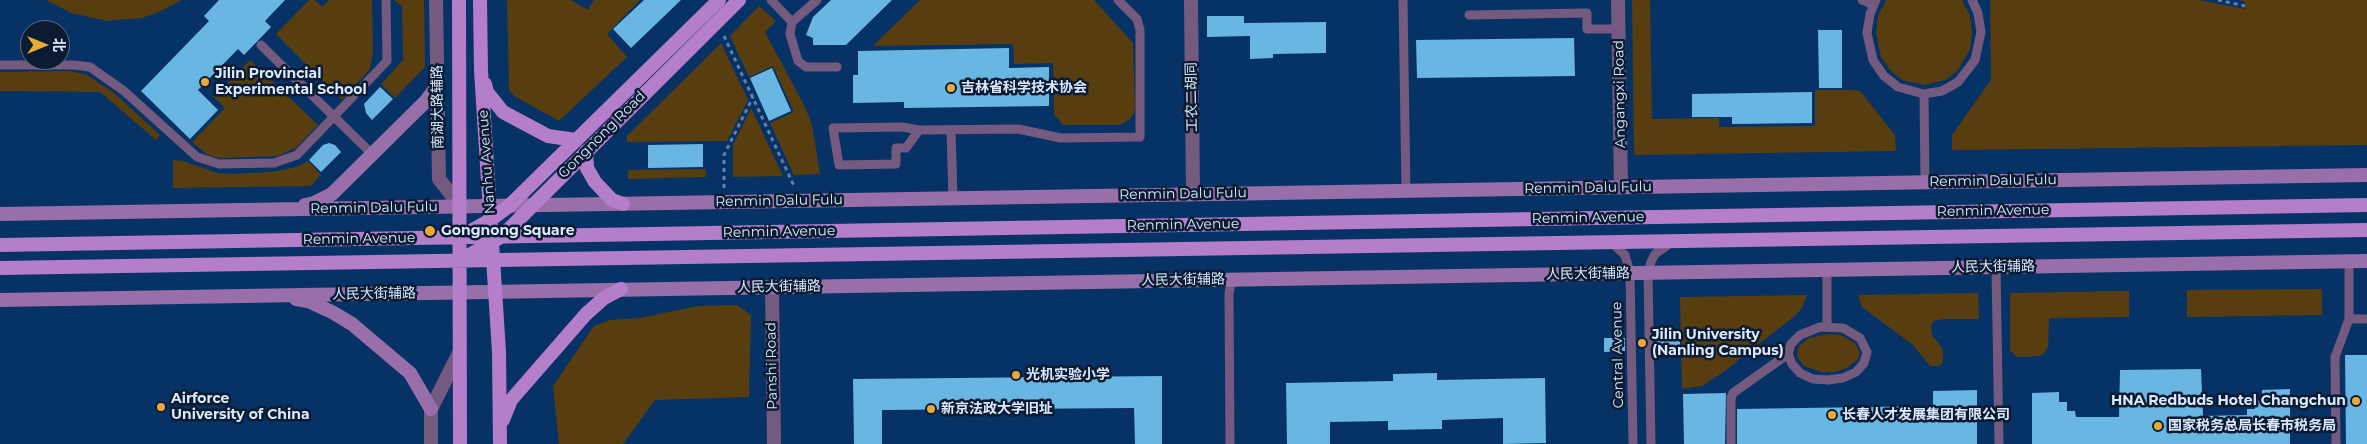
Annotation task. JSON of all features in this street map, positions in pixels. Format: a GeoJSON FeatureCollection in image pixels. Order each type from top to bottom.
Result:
{"type":"FeatureCollection","features":[{"type":"Feature","properties":{"kind":"main road","name":"Nanhu Avenue"},"geometry":{"type":"LineString","coordinates":[[459,0],[460,444]]}},
{"type":"Feature","properties":{"kind":"main road","name":"Nanhu Avenue"},"geometry":{"type":"LineString","coordinates":[[480,0],[481,71],[490,220],[495,239],[493,260],[500,440]]}},
{"type":"Feature","properties":{"kind":"main road","name":"Gongnong Road"},"geometry":{"type":"LineString","coordinates":[[460,238],[509,206],[719,0]]}},
{"type":"Feature","properties":{"kind":"main road","name":"Gongnong Road"},"geometry":{"type":"LineString","coordinates":[[460,261],[495,239],[532,205],[738,0]]}},
{"type":"Feature","properties":{"kind":"main road"},"geometry":{"type":"LineString","coordinates":[[481,71],[487,92],[503,112],[548,136],[576,140]]}},
{"type":"Feature","properties":{"kind":"main road"},"geometry":{"type":"LineString","coordinates":[[280,209],[314,203],[332,194],[426,101],[438,85]]}},
{"type":"Feature","properties":{"kind":"main road"},"geometry":{"type":"LineString","coordinates":[[586,151],[587,168],[595,182],[612,200],[623,204]]}},
{"type":"Feature","properties":{"kind":"main road","name":"Renmin Dalu Fulu"},"geometry":{"type":"LineString","coordinates":[[0,214],[2367,175]]}},
{"type":"Feature","properties":{"kind":"main road","name":"Renmin Avenue"},"geometry":{"type":"LineString","coordinates":[[0,245],[495,239],[2367,205]]}},
{"type":"Feature","properties":{"kind":"main road","name":"Renmin Avenue"},"geometry":{"type":"LineString","coordinates":[[0,268],[2367,230]]}},
{"type":"Feature","properties":{"kind":"main road","name":"人民大街辅路"},"geometry":{"type":"LineString","coordinates":[[0,300],[2367,261]]}},
{"type":"Feature","properties":{"kind":"main road"},"geometry":{"type":"LineString","coordinates":[[500,440],[504,414],[511,400],[586,314],[604,298],[621,290]]}},
{"type":"Feature","properties":{"kind":"main road"},"geometry":{"type":"LineString","coordinates":[[274,295],[308,301],[352,324],[410,373],[431,409]]}},
{"type":"Feature","properties":{"kind":"street","name":"南湖大路辅路"},"geometry":{"type":"LineString","coordinates":[[436,0],[439,179],[460,206]]}},
{"type":"Feature","properties":{"kind":"street","name":"工农二胡同"},"geometry":{"type":"LineString","coordinates":[[1191,0],[1193,194]]}},
{"type":"Feature","properties":{"kind":"street","name":"Angangxi Road"},"geometry":{"type":"LineString","coordinates":[[1618,0],[1621,187]]}},
{"type":"Feature","properties":{"kind":"street","name":"Panshi Road"},"geometry":{"type":"LineString","coordinates":[[772,287],[774,444]]}},
{"type":"Feature","properties":{"kind":"street"},"geometry":{"type":"LineString","coordinates":[[431,444],[431,409],[459,353]]}},
{"type":"Feature","properties":{"kind":"lane"},"geometry":{"type":"LineString","coordinates":[[0,65],[74,64],[90,67],[124,91],[197,157],[219,164],[286,161],[297,155],[387,61],[386,0]]}},
{"type":"Feature","properties":{"kind":"lane"},"geometry":{"type":"LineString","coordinates":[[770,0],[792,22]]}},
{"type":"Feature","properties":{"kind":"lane"},"geometry":{"type":"LineString","coordinates":[[817,0],[792,22],[790,34],[798,61],[806,67],[837,67]]}},
{"type":"Feature","properties":{"kind":"lane"},"geometry":{"type":"LineString","coordinates":[[919,130],[906,148],[896,148],[896,164],[839,165],[833,128],[903,127],[919,130],[1018,129],[1061,138],[1140,137],[1140,30],[1137,19],[1118,0]]}},
{"type":"Feature","properties":{"kind":"lane"},"geometry":{"type":"LineString","coordinates":[[1403,0],[1406,191]]}},
{"type":"Feature","properties":{"kind":"lane"},"geometry":{"type":"LineString","coordinates":[[1862,0],[1874,2],[1868,23],[1868,42],[1878,69],[1898,88],[1924,94],[1942,91],[1958,82],[1975,60],[1981,32],[1978,13],[1972,0]]}},
{"type":"Feature","properties":{"kind":"lane"},"geometry":{"type":"LineString","coordinates":[[1469,15],[1587,13],[1587,30],[1619,29]]}},
{"type":"Feature","properties":{"kind":"lane"},"geometry":{"type":"LineString","coordinates":[[261,45],[372,154]]}},
{"type":"Feature","properties":{"kind":"lane"},"geometry":{"type":"LineString","coordinates":[[1924,94],[1925,182]]}},
{"type":"Feature","properties":{"kind":"lane"},"geometry":{"type":"LineString","coordinates":[[951,130],[953,198]]}},
{"type":"Feature","properties":{"kind":"lane","name":"Central Avenue"},"geometry":{"type":"LineString","coordinates":[[1612,242],[1625,255],[1630,273],[1633,444]]}},
{"type":"Feature","properties":{"kind":"lane"},"geometry":{"type":"LineString","coordinates":[[1651,444],[1648,273],[1650,262],[1655,254],[1672,242]]}},
{"type":"Feature","properties":{"kind":"lane"},"geometry":{"type":"LineString","coordinates":[[2336,444],[2335,357],[2349,319],[2349,262]]}},
{"type":"Feature","properties":{"kind":"lane"},"geometry":{"type":"LineString","coordinates":[[1996,267],[1999,444]]}},
{"type":"Feature","properties":{"kind":"lane"},"geometry":{"type":"LineString","coordinates":[[1827,270],[1827,326]]}},
{"type":"Feature","properties":{"kind":"lane"},"geometry":{"type":"LineString","coordinates":[[1230,444],[1230,293],[1232,280]]}},
{"type":"Feature","properties":{"kind":"lane"},"geometry":{"type":"LineString","coordinates":[[2349,319],[2367,319]]}},
{"type":"Feature","properties":{"kind":"lane"},"geometry":{"type":"LineString","coordinates":[[1731,444],[1731,398],[1733,393],[1788,354],[1791,344],[1800,334],[1812,328],[1827,326],[1850,330],[1864,342],[1866,358],[1856,372],[1836,380],[1813,379],[1795,369],[1788,354]]}},
{"type":"Feature","properties":{"kind":"path"},"geometry":{"type":"LineString","coordinates":[[2218,0],[2245,6]]}},
{"type":"Feature","properties":{"kind":"path"},"geometry":{"type":"LineString","coordinates":[[723,33],[794,186]]}},
{"type":"Feature","properties":{"kind":"path"},"geometry":{"type":"LineString","coordinates":[[724,188],[724,155],[753,97]]}},
{"type":"Feature","properties":{"kind":"shaded area"},"geometry":{"type":"Polygon","coordinates":[[[46,0],[182,0],[159,12],[142,18],[107,21],[71,13],[46,0]]]}},
{"type":"Feature","properties":{"kind":"shaded area"},"geometry":{"type":"Polygon","coordinates":[[[309,0],[315,0],[322,7],[329,0],[372,0],[373,51],[370,69],[342,100],[276,34],[309,0]]]}},
{"type":"Feature","properties":{"kind":"shaded area"},"geometry":{"type":"Polygon","coordinates":[[[394,0],[424,0],[425,67],[395,98],[381,84],[403,60],[402,6],[394,0]]]}},
{"type":"Feature","properties":{"kind":"shaded area"},"geometry":{"type":"Polygon","coordinates":[[[507,0],[571,0],[588,10],[594,0],[640,0],[607,34],[627,57],[559,121],[514,96],[509,90],[507,0]]]}},
{"type":"Feature","properties":{"kind":"shaded area"},"geometry":{"type":"Polygon","coordinates":[[[920,0],[1094,0],[1133,43],[1134,113],[1130,119],[1120,125],[1063,125],[1054,114],[1053,63],[1014,64],[1013,44],[873,46],[920,0]]]}},
{"type":"Feature","properties":{"kind":"shaded area"},"geometry":{"type":"Polygon","coordinates":[[[1632,0],[1650,0],[1652,119],[1719,118],[1719,127],[1815,126],[1815,90],[1860,91],[1895,135],[1896,151],[1634,155],[1632,0]]]}},
{"type":"Feature","properties":{"kind":"shaded area"},"geometry":{"type":"Polygon","coordinates":[[[1886,0],[1962,0],[1970,16],[1972,32],[1970,49],[1958,70],[1946,80],[1924,85],[1902,80],[1890,70],[1881,57],[1876,33],[1878,16],[1886,0]]]}},
{"type":"Feature","properties":{"kind":"shaded area"},"geometry":{"type":"Polygon","coordinates":[[[1990,0],[2199,0],[2245,9],[2245,2],[2238,0],[2367,0],[2367,145],[1952,150],[1952,135],[1991,80],[1990,0]]]}},
{"type":"Feature","properties":{"kind":"shaded area"},"geometry":{"type":"Polygon","coordinates":[[[759,6],[776,21],[765,32],[805,107],[812,125],[820,174],[794,175],[770,123],[794,112],[773,66],[749,77],[730,36],[759,6]]]}},
{"type":"Feature","properties":{"kind":"shaded area"},"geometry":{"type":"Polygon","coordinates":[[[721,43],[748,100],[727,141],[627,142],[627,136],[721,43]]]}},
{"type":"Feature","properties":{"kind":"shaded area"},"geometry":{"type":"Polygon","coordinates":[[[250,60],[318,125],[297,147],[278,156],[220,158],[208,155],[192,142],[225,108],[214,97],[250,60]]]}},
{"type":"Feature","properties":{"kind":"shaded area"},"geometry":{"type":"Polygon","coordinates":[[[68,71],[85,74],[113,92],[160,135],[156,140],[100,92],[0,91],[0,72],[68,71]]]}},
{"type":"Feature","properties":{"kind":"shaded area"},"geometry":{"type":"Polygon","coordinates":[[[751,108],[783,176],[733,177],[733,145],[751,108]]]}},
{"type":"Feature","properties":{"kind":"shaded area"},"geometry":{"type":"Polygon","coordinates":[[[173,160],[183,161],[217,173],[229,174],[271,172],[297,167],[308,161],[321,175],[311,186],[173,188],[173,160]]]}},
{"type":"Feature","properties":{"kind":"shaded area"},"geometry":{"type":"Polygon","coordinates":[[[706,169],[706,177],[628,179],[628,170],[706,169]]]}},
{"type":"Feature","properties":{"kind":"shaded area"},"geometry":{"type":"Polygon","coordinates":[[[2322,289],[2322,315],[2187,317],[2187,290],[2322,289]]]}},
{"type":"Feature","properties":{"kind":"shaded area"},"geometry":{"type":"Polygon","coordinates":[[[2129,291],[2129,317],[2049,318],[2048,347],[2044,353],[2040,356],[2018,357],[2010,351],[2010,293],[2129,291]]]}},
{"type":"Feature","properties":{"kind":"shaded area"},"geometry":{"type":"Polygon","coordinates":[[[1978,293],[1979,319],[1944,319],[1934,321],[1931,325],[1932,335],[1942,348],[1942,364],[1938,366],[1930,366],[1913,345],[1862,307],[1858,295],[1978,293]]]}},
{"type":"Feature","properties":{"kind":"shaded area"},"geometry":{"type":"Polygon","coordinates":[[[1807,295],[1802,308],[1796,315],[1722,373],[1702,386],[1682,389],[1680,297],[1807,295]]]}},
{"type":"Feature","properties":{"kind":"shaded area"},"geometry":{"type":"Polygon","coordinates":[[[737,305],[751,315],[749,397],[655,400],[623,444],[559,444],[553,386],[594,326],[610,320],[640,318],[698,306],[737,305]]]}},
{"type":"Feature","properties":{"kind":"shaded area"},"geometry":{"type":"Polygon","coordinates":[[[1828,334],[1841,335],[1855,343],[1860,353],[1858,359],[1847,368],[1835,372],[1822,372],[1804,366],[1797,357],[1798,347],[1809,338],[1828,334]]]}},
{"type":"Feature","properties":{"kind":"building"},"geometry":{"type":"Polygon","coordinates":[[[219,0],[285,0],[265,21],[271,27],[244,55],[238,49],[198,90],[218,110],[190,139],[141,91],[209,21],[204,16],[219,0]]]}},
{"type":"Feature","properties":{"kind":"building"},"geometry":{"type":"Polygon","coordinates":[[[644,0],[681,0],[631,48],[613,29],[644,0]]]}},
{"type":"Feature","properties":{"kind":"building"},"geometry":{"type":"Polygon","coordinates":[[[831,0],[892,0],[846,45],[813,45],[813,38],[806,35],[813,17],[831,0]]]}},
{"type":"Feature","properties":{"kind":"building"},"geometry":{"type":"Polygon","coordinates":[[[1207,16],[1244,16],[1244,23],[1326,22],[1326,53],[1273,54],[1273,58],[1250,59],[1250,36],[1207,37],[1207,16]]]}},
{"type":"Feature","properties":{"kind":"building"},"geometry":{"type":"Polygon","coordinates":[[[1818,30],[1842,30],[1842,88],[1819,88],[1818,30]]]}},
{"type":"Feature","properties":{"kind":"building"},"geometry":{"type":"Polygon","coordinates":[[[1574,38],[1575,76],[1417,78],[1416,40],[1574,38]]]}},
{"type":"Feature","properties":{"kind":"building","name":"吉林省科学技术协会"},"geometry":{"type":"Polygon","coordinates":[[[1009,48],[1009,68],[1049,67],[1049,106],[904,108],[904,102],[853,103],[853,75],[858,75],[858,51],[1009,48]]]}},
{"type":"Feature","properties":{"kind":"building"},"geometry":{"type":"Polygon","coordinates":[[[772,68],[791,111],[769,121],[750,78],[772,68]]]}},
{"type":"Feature","properties":{"kind":"building"},"geometry":{"type":"Polygon","coordinates":[[[380,87],[393,99],[372,120],[366,113],[364,104],[380,87]]]}},
{"type":"Feature","properties":{"kind":"building"},"geometry":{"type":"Polygon","coordinates":[[[1812,92],[1812,123],[1732,124],[1732,117],[1692,117],[1692,94],[1812,92]]]}},
{"type":"Feature","properties":{"kind":"building"},"geometry":{"type":"Polygon","coordinates":[[[329,143],[335,145],[341,152],[321,172],[309,160],[323,145],[329,143]]]}},
{"type":"Feature","properties":{"kind":"building"},"geometry":{"type":"Polygon","coordinates":[[[703,144],[703,167],[648,168],[648,145],[703,144]]]}},
{"type":"Feature","properties":{"kind":"building"},"geometry":{"type":"Polygon","coordinates":[[[1655,337],[1680,337],[1680,350],[1656,351],[1655,337]]]}},
{"type":"Feature","properties":{"kind":"building"},"geometry":{"type":"Polygon","coordinates":[[[1604,338],[1625,338],[1625,351],[1604,352],[1604,338]]]}},
{"type":"Feature","properties":{"kind":"building","name":"HNA Redbuds Hotel Changchun"},"geometry":{"type":"Polygon","coordinates":[[[2345,355],[2367,355],[2367,444],[2346,444],[2345,355]]]}},
{"type":"Feature","properties":{"kind":"building"},"geometry":{"type":"Polygon","coordinates":[[[2201,369],[2203,416],[2247,415],[2247,409],[2255,409],[2254,400],[2262,400],[2262,390],[2290,389],[2290,444],[2032,444],[2032,393],[2059,392],[2059,402],[2067,402],[2067,411],[2075,411],[2076,417],[2119,417],[2120,370],[2201,369]]]}},
{"type":"Feature","properties":{"kind":"building"},"geometry":{"type":"Polygon","coordinates":[[[1437,373],[1437,380],[1545,378],[1546,443],[1503,444],[1503,418],[1442,420],[1442,429],[1388,430],[1388,421],[1330,422],[1330,444],[1287,444],[1286,383],[1393,381],[1393,374],[1437,373]]]}},
{"type":"Feature","properties":{"kind":"building","name":"新京法政大学旧址"},"geometry":{"type":"Polygon","coordinates":[[[1162,376],[1162,444],[1135,444],[1134,408],[882,410],[882,444],[854,444],[853,379],[1162,376]]]}},
{"type":"Feature","properties":{"kind":"building","name":"长春人才发展集团有限公司"},"geometry":{"type":"Polygon","coordinates":[[[1977,390],[1977,444],[1737,444],[1737,409],[1933,406],[1933,391],[1977,390]]]}},
{"type":"Feature","properties":{"kind":"building"},"geometry":{"type":"Polygon","coordinates":[[[1726,393],[1725,444],[1684,444],[1683,394],[1726,393]]]}},
{"type":"Feature","properties":{"kind":"place","name":"Jilin Provincial Experimental School"},"geometry":{"type":"Point","coordinates":[205,82]}},
{"type":"Feature","properties":{"kind":"place","name":"吉林省科学技术协会"},"geometry":{"type":"Point","coordinates":[951,88]}},
{"type":"Feature","properties":{"kind":"place","name":"Gongnong Square"},"geometry":{"type":"Point","coordinates":[430,231]}},
{"type":"Feature","properties":{"kind":"place","name":"Jilin University (Nanling Campus)"},"geometry":{"type":"Point","coordinates":[1642,343]}},
{"type":"Feature","properties":{"kind":"place","name":"光机实验小学"},"geometry":{"type":"Point","coordinates":[1016,375]}},
{"type":"Feature","properties":{"kind":"place","name":"HNA Redbuds Hotel Changchun"},"geometry":{"type":"Point","coordinates":[2356,401]}},
{"type":"Feature","properties":{"kind":"place","name":"Airforce University of China"},"geometry":{"type":"Point","coordinates":[161,407]}},
{"type":"Feature","properties":{"kind":"place","name":"新京法政大学旧址"},"geometry":{"type":"Point","coordinates":[931,409]}},
{"type":"Feature","properties":{"kind":"place","name":"长春人才发展集团有限公司"},"geometry":{"type":"Point","coordinates":[1832,415]}},
{"type":"Feature","properties":{"kind":"place","name":"国家税务总局长春市税务局"},"geometry":{"type":"Point","coordinates":[2158,426]}}]}
